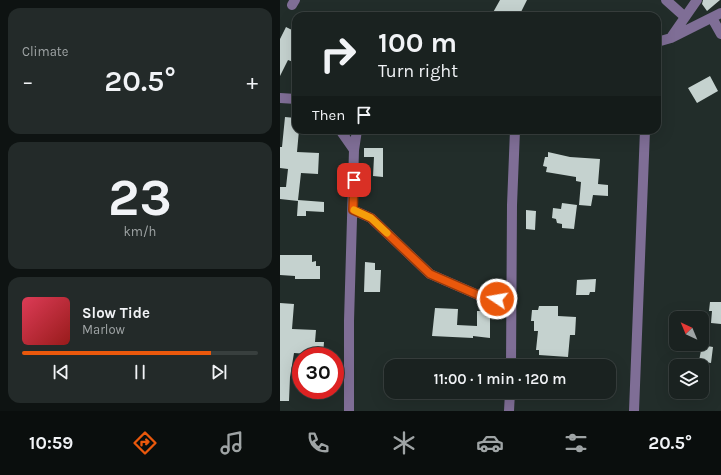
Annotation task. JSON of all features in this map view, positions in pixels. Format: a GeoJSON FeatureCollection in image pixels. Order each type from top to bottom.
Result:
{"type":"FeatureCollection","features":[{"type":"Feature","properties":{"kind":"street"},"geometry":{"type":"LineString","coordinates":[[666,0],[685,17]]}},
{"type":"Feature","properties":{"kind":"street"},"geometry":{"type":"LineString","coordinates":[[671,38],[696,0]]}},
{"type":"Feature","properties":{"kind":"street"},"geometry":{"type":"LineString","coordinates":[[661,41],[671,38],[717,16],[721,34]]}},
{"type":"Feature","properties":{"kind":"street"},"geometry":{"type":"LineString","coordinates":[[280,98],[292,98]]}},
{"type":"Feature","properties":{"kind":"street"},"geometry":{"type":"LineString","coordinates":[[343,134],[354,150]]}},
{"type":"Feature","properties":{"kind":"street"},"geometry":{"type":"LineString","coordinates":[[349,411],[354,150],[357,134]]}},
{"type":"Feature","properties":{"kind":"street"},"geometry":{"type":"LineString","coordinates":[[511,359],[512,205],[515,134]]}},
{"type":"Feature","properties":{"kind":"street"},"geometry":{"type":"LineString","coordinates":[[634,411],[645,134]]}},
{"type":"Feature","properties":{"kind":"street"},"geometry":{"type":"LineString","coordinates":[[353,210],[371,218],[430,274],[485,298],[512,299]]}},
{"type":"Feature","properties":{"kind":"street"},"geometry":{"type":"LineString","coordinates":[[510,399],[510,411]]}},
{"type":"Feature","properties":{"kind":"building"},"geometry":{"type":"Polygon","coordinates":[[[500,0],[527,0],[521,12],[493,12],[500,0]]]}},
{"type":"Feature","properties":{"kind":"building"},"geometry":{"type":"Polygon","coordinates":[[[703,0],[720,0],[707,11],[702,4],[703,0]]]}},
{"type":"Feature","properties":{"kind":"building"},"geometry":{"type":"Polygon","coordinates":[[[286,27],[292,30],[292,62],[288,60],[280,76],[280,39],[286,27]]]}},
{"type":"Feature","properties":{"kind":"building"},"geometry":{"type":"Polygon","coordinates":[[[710,76],[718,91],[697,103],[688,88],[710,76]]]}},
{"type":"Feature","properties":{"kind":"building"},"geometry":{"type":"Polygon","coordinates":[[[285,117],[292,118],[292,134],[299,134],[297,152],[319,153],[318,174],[301,173],[298,200],[324,202],[324,212],[306,211],[306,216],[297,216],[298,201],[280,199],[280,187],[286,187],[288,169],[280,168],[280,147],[282,147],[285,117]]]}},
{"type":"Feature","properties":{"kind":"building"},"geometry":{"type":"Polygon","coordinates":[[[364,148],[383,148],[383,177],[373,176],[374,157],[364,157],[364,148]]]}},
{"type":"Feature","properties":{"kind":"building"},"geometry":{"type":"Polygon","coordinates":[[[548,152],[570,157],[600,159],[598,184],[608,185],[608,196],[593,195],[591,206],[579,205],[581,182],[576,181],[576,177],[546,172],[547,167],[543,166],[545,157],[548,157],[548,152]]]}},
{"type":"Feature","properties":{"kind":"building"},"geometry":{"type":"Polygon","coordinates":[[[562,203],[577,205],[574,229],[562,228],[562,224],[557,223],[556,219],[552,218],[553,208],[561,209],[562,203]]]}},
{"type":"Feature","properties":{"kind":"building"},"geometry":{"type":"Polygon","coordinates":[[[526,210],[536,211],[535,230],[526,229],[526,210]]]}},
{"type":"Feature","properties":{"kind":"building"},"geometry":{"type":"Polygon","coordinates":[[[280,255],[312,255],[312,262],[316,261],[316,266],[320,266],[320,279],[295,279],[295,276],[280,275],[280,255]]]}},
{"type":"Feature","properties":{"kind":"building"},"geometry":{"type":"Polygon","coordinates":[[[365,262],[375,263],[375,270],[381,270],[380,292],[364,292],[365,262]]]}},
{"type":"Feature","properties":{"kind":"building"},"geometry":{"type":"Polygon","coordinates":[[[596,279],[595,292],[590,292],[589,295],[576,295],[577,280],[596,279]]]}},
{"type":"Feature","properties":{"kind":"building"},"geometry":{"type":"Polygon","coordinates":[[[710,302],[721,302],[721,324],[711,323],[712,311],[709,311],[710,302]]]}},
{"type":"Feature","properties":{"kind":"building"},"geometry":{"type":"Polygon","coordinates":[[[280,303],[294,304],[292,329],[316,330],[315,342],[324,342],[324,347],[292,347],[289,401],[280,401],[280,303]]]}},
{"type":"Feature","properties":{"kind":"building"},"geometry":{"type":"Polygon","coordinates":[[[539,306],[558,306],[558,316],[576,317],[575,335],[570,335],[568,357],[539,355],[539,350],[536,350],[538,331],[534,331],[534,321],[531,321],[532,310],[538,310],[539,306]]]}},
{"type":"Feature","properties":{"kind":"building"},"geometry":{"type":"Polygon","coordinates":[[[435,308],[458,309],[457,325],[477,326],[477,311],[490,311],[490,338],[473,336],[473,338],[432,336],[435,308]]]}},
{"type":"Feature","properties":{"kind":"building"},"geometry":{"type":"Polygon","coordinates":[[[709,346],[713,347],[711,363],[709,363],[709,359],[699,359],[701,351],[709,351],[709,346]]]}},
{"type":"Feature","properties":{"kind":"slow traffic"},"geometry":{"type":"LineString","coordinates":[[354,210],[371,218],[387,233]]}},
{"type":"Feature","properties":{"kind":"route"},"geometry":{"type":"LineString","coordinates":[[354,180],[353,210],[371,218],[430,274],[485,298],[497,299]]}}]}
